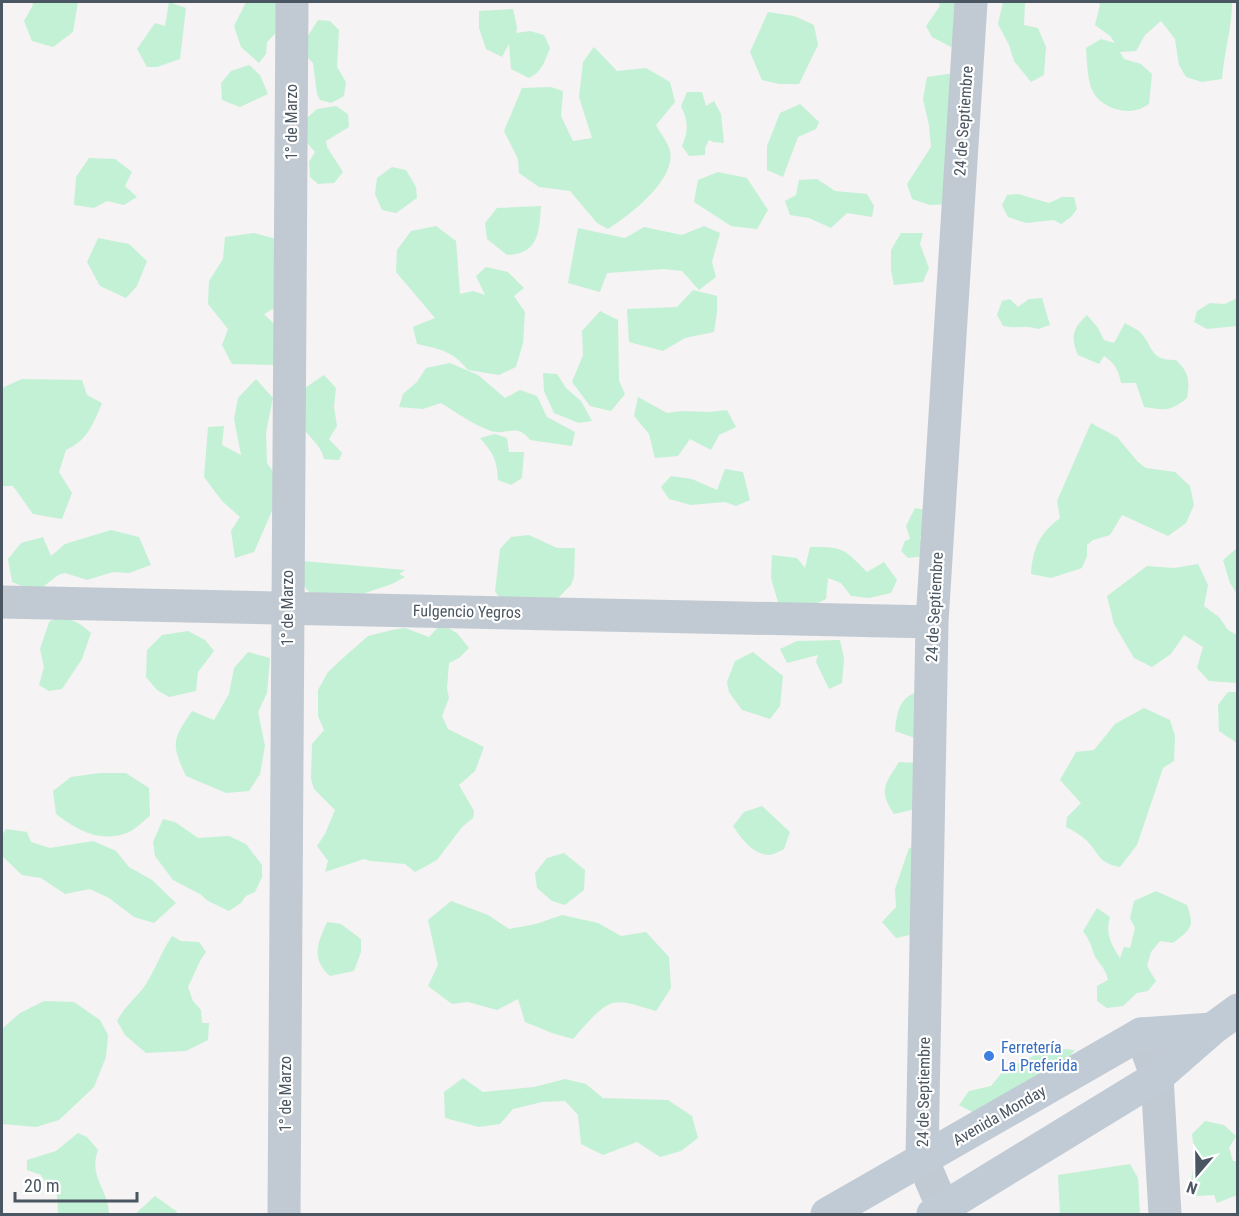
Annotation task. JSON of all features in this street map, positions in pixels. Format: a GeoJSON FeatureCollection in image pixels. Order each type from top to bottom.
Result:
{"type":"FeatureCollection","features":[{"type":"Feature","properties":{"kind":"main road","name":"Avenida Monday"},"geometry":{"type":"LineString","coordinates":[[826,1215],[1141,1034],[1225,1020]]}},
{"type":"Feature","properties":{"kind":"main road","name":"Avenida Monday"},"geometry":{"type":"LineString","coordinates":[[938,1211],[1157,1077],[1225,1020]]}},
{"type":"Feature","properties":{"kind":"street","name":"1° de Marzo"},"geometry":{"type":"LineString","coordinates":[[284,1215],[292,2]]}},
{"type":"Feature","properties":{"kind":"street","name":"24 de Septiembre"},"geometry":{"type":"LineString","coordinates":[[938,1211],[922,1159],[932,622],[970,2]]}},
{"type":"Feature","properties":{"kind":"street","name":"Fulgencio Yegros"},"geometry":{"type":"LineString","coordinates":[[2,602],[932,622]]}},
{"type":"Feature","properties":{"kind":"street"},"geometry":{"type":"LineString","coordinates":[[1141,1034],[1157,1077],[1165,1215]]}},
{"type":"Feature","properties":{"kind":"green space"},"geometry":{"type":"Polygon","coordinates":[[[32,2],[78,2],[73,32],[53,47],[32,41],[24,21],[33,5],[32,2]]]}},
{"type":"Feature","properties":{"kind":"green space"},"geometry":{"type":"Polygon","coordinates":[[[169,2],[186,8],[180,59],[157,67],[147,67],[137,49],[155,23],[165,26],[169,2]]]}},
{"type":"Feature","properties":{"kind":"green space"},"geometry":{"type":"Polygon","coordinates":[[[246,2],[290,2],[287,21],[267,42],[266,54],[259,63],[241,47],[234,26],[246,2]]]}},
{"type":"Feature","properties":{"kind":"green space"},"geometry":{"type":"Polygon","coordinates":[[[938,2],[967,2],[968,38],[951,47],[932,37],[926,26],[940,6],[938,2]]]}},
{"type":"Feature","properties":{"kind":"green space"},"geometry":{"type":"Polygon","coordinates":[[[1003,2],[1025,2],[1024,25],[1038,28],[1046,47],[1044,75],[1031,82],[1014,61],[998,24],[1003,2]]]}},
{"type":"Feature","properties":{"kind":"green space"},"geometry":{"type":"Polygon","coordinates":[[[1098,2],[1232,2],[1222,79],[1202,82],[1186,77],[1179,65],[1175,39],[1161,21],[1145,35],[1136,51],[1120,52],[1124,59],[1141,64],[1152,74],[1149,104],[1140,109],[1123,111],[1105,104],[1092,90],[1086,48],[1101,39],[1115,43],[1110,36],[1095,25],[1100,5],[1098,2]]]}},
{"type":"Feature","properties":{"kind":"green space"},"geometry":{"type":"Polygon","coordinates":[[[513,9],[516,33],[530,31],[544,35],[550,48],[545,62],[529,78],[511,69],[509,44],[502,57],[486,49],[479,28],[479,11],[513,9]]]}},
{"type":"Feature","properties":{"kind":"green space"},"geometry":{"type":"Polygon","coordinates":[[[768,12],[794,16],[814,25],[818,45],[799,84],[779,84],[762,80],[750,52],[768,12]]]}},
{"type":"Feature","properties":{"kind":"green space"},"geometry":{"type":"Polygon","coordinates":[[[318,20],[330,21],[339,30],[337,67],[346,82],[344,96],[331,103],[320,100],[317,94],[313,63],[308,58],[306,39],[318,20]]]}},
{"type":"Feature","properties":{"kind":"green space"},"geometry":{"type":"Polygon","coordinates":[[[594,47],[617,71],[646,68],[670,82],[675,102],[656,125],[670,151],[670,162],[666,173],[650,196],[608,229],[597,223],[570,191],[539,187],[519,173],[518,159],[504,131],[522,88],[551,87],[563,91],[561,116],[573,141],[592,138],[579,97],[583,62],[594,47]]]}},
{"type":"Feature","properties":{"kind":"green space"},"geometry":{"type":"Polygon","coordinates":[[[249,65],[260,75],[268,94],[240,107],[222,100],[221,83],[231,71],[249,65]]]}},
{"type":"Feature","properties":{"kind":"green space"},"geometry":{"type":"Polygon","coordinates":[[[955,73],[950,204],[930,205],[912,199],[907,184],[931,147],[923,99],[927,77],[955,73]]]}},
{"type":"Feature","properties":{"kind":"green space"},"geometry":{"type":"Polygon","coordinates":[[[687,92],[702,92],[706,106],[714,101],[721,114],[724,143],[709,140],[705,148],[705,155],[689,156],[682,146],[687,126],[681,106],[687,92]]]}},
{"type":"Feature","properties":{"kind":"green space"},"geometry":{"type":"Polygon","coordinates":[[[800,104],[819,122],[816,129],[798,137],[783,177],[767,170],[767,146],[780,113],[800,104]]]}},
{"type":"Feature","properties":{"kind":"green space"},"geometry":{"type":"Polygon","coordinates":[[[336,106],[348,114],[349,127],[326,141],[327,147],[343,172],[334,183],[318,184],[310,177],[309,162],[315,152],[304,139],[305,120],[317,109],[336,106]]]}},
{"type":"Feature","properties":{"kind":"green space"},"geometry":{"type":"Polygon","coordinates":[[[89,158],[115,159],[132,172],[125,186],[137,197],[124,205],[107,201],[94,208],[74,205],[76,177],[89,158]]]}},
{"type":"Feature","properties":{"kind":"green space"},"geometry":{"type":"Polygon","coordinates":[[[392,167],[406,170],[416,187],[417,198],[396,213],[382,210],[375,194],[377,178],[392,167]]]}},
{"type":"Feature","properties":{"kind":"green space"},"geometry":{"type":"Polygon","coordinates":[[[718,172],[747,178],[768,210],[757,229],[731,226],[694,202],[698,180],[718,172]]]}},
{"type":"Feature","properties":{"kind":"green space"},"geometry":{"type":"Polygon","coordinates":[[[817,179],[835,191],[867,194],[874,206],[872,217],[847,213],[831,228],[809,218],[790,215],[785,201],[796,195],[799,180],[817,179]]]}},
{"type":"Feature","properties":{"kind":"green space"},"geometry":{"type":"Polygon","coordinates":[[[1018,194],[1049,203],[1062,197],[1074,197],[1077,209],[1061,224],[1054,220],[1026,223],[1008,217],[1002,205],[1007,195],[1018,194]]]}},
{"type":"Feature","properties":{"kind":"green space"},"geometry":{"type":"Polygon","coordinates":[[[541,206],[538,233],[526,251],[507,255],[487,239],[485,223],[497,208],[541,206]]]}},
{"type":"Feature","properties":{"kind":"green space"},"geometry":{"type":"Polygon","coordinates":[[[436,226],[456,241],[460,294],[473,291],[485,295],[476,276],[486,267],[508,272],[524,288],[514,296],[525,312],[523,343],[516,367],[499,375],[468,370],[446,352],[417,344],[413,327],[435,318],[396,272],[397,250],[411,231],[436,226]]]}},
{"type":"Feature","properties":{"kind":"green space"},"geometry":{"type":"Polygon","coordinates":[[[704,226],[720,233],[712,262],[716,277],[699,290],[682,271],[664,269],[607,273],[600,292],[568,283],[578,228],[625,238],[644,227],[682,235],[704,226]]]}},
{"type":"Feature","properties":{"kind":"green space"},"geometry":{"type":"Polygon","coordinates":[[[254,233],[280,240],[290,299],[264,314],[281,331],[275,365],[232,364],[222,345],[228,329],[208,304],[209,281],[223,259],[225,237],[254,233]]]}},
{"type":"Feature","properties":{"kind":"green space"},"geometry":{"type":"Polygon","coordinates":[[[901,233],[923,233],[920,244],[929,268],[923,282],[894,285],[891,250],[901,233]]]}},
{"type":"Feature","properties":{"kind":"green space"},"geometry":{"type":"Polygon","coordinates":[[[98,238],[129,244],[147,261],[137,286],[126,298],[100,286],[87,262],[98,238]]]}},
{"type":"Feature","properties":{"kind":"green space"},"geometry":{"type":"Polygon","coordinates":[[[693,290],[717,296],[714,332],[685,338],[663,351],[629,342],[627,309],[677,307],[693,290]]]}},
{"type":"Feature","properties":{"kind":"green space"},"geometry":{"type":"Polygon","coordinates":[[[1042,298],[1050,325],[1038,329],[1003,326],[997,315],[1002,301],[1010,299],[1018,307],[1029,299],[1042,298]]]}},
{"type":"Feature","properties":{"kind":"green space"},"geometry":{"type":"Polygon","coordinates":[[[1237,298],[1237,326],[1207,329],[1194,322],[1197,311],[1210,303],[1225,304],[1237,298]]]}},
{"type":"Feature","properties":{"kind":"green space"},"geometry":{"type":"Polygon","coordinates":[[[600,311],[618,320],[619,381],[625,394],[611,411],[590,406],[572,382],[583,355],[582,331],[600,311]]]}},
{"type":"Feature","properties":{"kind":"green space"},"geometry":{"type":"Polygon","coordinates":[[[1087,315],[1104,340],[1114,343],[1125,323],[1144,336],[1156,355],[1167,360],[1176,360],[1188,377],[1187,398],[1167,409],[1144,407],[1136,383],[1121,383],[1111,361],[1104,356],[1099,364],[1078,355],[1074,333],[1087,315]]]}},
{"type":"Feature","properties":{"kind":"green space"},"geometry":{"type":"Polygon","coordinates":[[[450,363],[478,375],[505,398],[520,390],[537,396],[547,417],[575,432],[572,446],[530,440],[521,432],[516,431],[491,431],[441,403],[423,409],[399,407],[403,394],[417,382],[426,368],[450,363]]]}},
{"type":"Feature","properties":{"kind":"green space"},"geometry":{"type":"Polygon","coordinates":[[[543,373],[557,374],[566,388],[581,401],[592,421],[579,423],[554,413],[544,391],[543,373]]]}},
{"type":"Feature","properties":{"kind":"green space"},"geometry":{"type":"Polygon","coordinates":[[[324,375],[336,388],[334,407],[337,426],[329,439],[342,453],[339,460],[324,459],[300,419],[302,390],[324,375]]]}},
{"type":"Feature","properties":{"kind":"green space"},"geometry":{"type":"Polygon","coordinates":[[[22,379],[82,380],[87,395],[102,403],[85,436],[66,450],[59,472],[72,493],[62,519],[33,514],[13,486],[2,486],[2,388],[22,379]]]}},
{"type":"Feature","properties":{"kind":"green space"},"geometry":{"type":"Polygon","coordinates":[[[256,379],[273,398],[266,432],[267,463],[281,483],[272,511],[254,552],[235,558],[231,531],[240,517],[222,501],[204,477],[208,427],[224,426],[222,445],[241,455],[234,419],[238,398],[256,379]]]}},
{"type":"Feature","properties":{"kind":"green space"},"geometry":{"type":"Polygon","coordinates":[[[638,397],[667,413],[727,410],[736,427],[719,435],[711,450],[690,439],[678,456],[655,458],[649,434],[634,416],[638,397]]]}},
{"type":"Feature","properties":{"kind":"green space"},"geometry":{"type":"Polygon","coordinates":[[[1091,423],[1117,437],[1146,468],[1175,472],[1190,486],[1194,505],[1186,523],[1168,536],[1122,515],[1110,535],[1093,540],[1087,545],[1087,556],[1082,568],[1051,578],[1031,574],[1038,542],[1060,518],[1057,501],[1091,423]]]}},
{"type":"Feature","properties":{"kind":"green space"},"geometry":{"type":"Polygon","coordinates":[[[495,434],[507,438],[509,452],[524,452],[522,478],[511,485],[498,480],[494,457],[480,438],[495,434]]]}},
{"type":"Feature","properties":{"kind":"green space"},"geometry":{"type":"Polygon","coordinates":[[[725,469],[743,472],[750,500],[736,506],[725,502],[691,505],[669,499],[661,487],[671,476],[692,479],[717,490],[725,469]]]}},
{"type":"Feature","properties":{"kind":"green space"},"geometry":{"type":"Polygon","coordinates":[[[915,508],[931,511],[928,537],[920,536],[925,556],[908,558],[901,551],[905,541],[910,539],[906,526],[915,508]]]}},
{"type":"Feature","properties":{"kind":"green space"},"geometry":{"type":"Polygon","coordinates":[[[111,530],[139,537],[151,565],[129,573],[113,572],[87,580],[65,573],[58,575],[43,587],[27,588],[12,582],[8,559],[21,543],[43,537],[51,556],[65,544],[111,530]]]}},
{"type":"Feature","properties":{"kind":"green space"},"geometry":{"type":"Polygon","coordinates":[[[529,535],[557,548],[575,548],[574,577],[571,585],[554,602],[507,610],[495,591],[500,549],[511,537],[529,535]]]}},
{"type":"Feature","properties":{"kind":"green space"},"geometry":{"type":"Polygon","coordinates":[[[810,547],[842,551],[867,572],[884,562],[897,580],[891,593],[869,598],[851,596],[841,583],[828,578],[826,599],[802,611],[779,606],[771,578],[772,555],[797,558],[805,568],[810,547]]]}},
{"type":"Feature","properties":{"kind":"green space"},"geometry":{"type":"Polygon","coordinates":[[[1237,548],[1237,594],[1230,583],[1223,560],[1237,548]]]}},
{"type":"Feature","properties":{"kind":"green space"},"geometry":{"type":"Polygon","coordinates":[[[303,561],[405,570],[399,574],[405,577],[392,584],[356,596],[313,597],[298,578],[303,561]]]}},
{"type":"Feature","properties":{"kind":"green space"},"geometry":{"type":"Polygon","coordinates":[[[1198,564],[1208,585],[1204,606],[1219,617],[1228,630],[1237,635],[1237,683],[1209,681],[1197,668],[1203,647],[1184,635],[1171,654],[1152,667],[1134,658],[1114,624],[1107,596],[1147,566],[1174,568],[1198,564]]]}},
{"type":"Feature","properties":{"kind":"green space"},"geometry":{"type":"Polygon","coordinates":[[[62,615],[80,624],[91,633],[82,659],[62,689],[49,691],[39,685],[44,667],[40,649],[49,622],[62,615]]]}},
{"type":"Feature","properties":{"kind":"green space"},"geometry":{"type":"Polygon","coordinates":[[[441,624],[457,633],[469,648],[459,658],[449,663],[447,688],[449,698],[442,716],[448,729],[484,747],[475,771],[459,785],[474,811],[473,818],[462,827],[437,860],[415,872],[405,864],[364,859],[325,872],[328,861],[317,846],[335,810],[314,789],[311,779],[312,744],[324,730],[318,716],[318,690],[328,672],[368,636],[405,628],[429,637],[441,624]]]}},
{"type":"Feature","properties":{"kind":"green space"},"geometry":{"type":"Polygon","coordinates":[[[188,631],[205,640],[214,651],[198,672],[196,691],[169,697],[157,690],[146,677],[147,650],[162,635],[188,631]]]}},
{"type":"Feature","properties":{"kind":"green space"},"geometry":{"type":"Polygon","coordinates":[[[840,640],[844,658],[842,683],[829,689],[816,662],[818,655],[787,663],[780,649],[797,641],[840,640]]]}},
{"type":"Feature","properties":{"kind":"green space"},"geometry":{"type":"Polygon","coordinates":[[[248,652],[270,658],[267,693],[258,712],[265,746],[260,774],[249,791],[226,793],[186,776],[178,756],[176,742],[177,736],[192,711],[214,720],[229,694],[234,668],[248,652]]]}},
{"type":"Feature","properties":{"kind":"green space"},"geometry":{"type":"Polygon","coordinates":[[[753,652],[783,676],[780,706],[770,719],[742,710],[729,692],[727,682],[735,661],[753,652]]]}},
{"type":"Feature","properties":{"kind":"green space"},"geometry":{"type":"Polygon","coordinates":[[[930,687],[947,705],[939,727],[918,739],[895,731],[903,702],[907,697],[930,687]]]}},
{"type":"Feature","properties":{"kind":"green space"},"geometry":{"type":"Polygon","coordinates":[[[1228,692],[1237,692],[1237,743],[1219,731],[1218,705],[1228,692]]]}},
{"type":"Feature","properties":{"kind":"green space"},"geometry":{"type":"Polygon","coordinates":[[[1144,708],[1170,720],[1175,736],[1174,761],[1163,768],[1137,845],[1120,867],[1107,863],[1085,839],[1066,827],[1067,817],[1081,803],[1060,780],[1076,752],[1094,750],[1115,724],[1144,708]]]}},
{"type":"Feature","properties":{"kind":"green space"},"geometry":{"type":"Polygon","coordinates":[[[899,762],[918,763],[920,808],[894,814],[886,799],[885,787],[899,762]]]}},
{"type":"Feature","properties":{"kind":"green space"},"geometry":{"type":"Polygon","coordinates":[[[100,773],[126,773],[149,788],[150,816],[130,832],[117,836],[98,836],[80,830],[56,814],[53,791],[71,777],[100,773]]]}},
{"type":"Feature","properties":{"kind":"green space"},"geometry":{"type":"Polygon","coordinates":[[[762,806],[790,832],[784,849],[770,855],[753,849],[733,826],[744,812],[762,806]]]}},
{"type":"Feature","properties":{"kind":"green space"},"geometry":{"type":"Polygon","coordinates":[[[163,819],[175,822],[198,838],[229,836],[246,844],[262,865],[262,877],[255,892],[246,896],[241,903],[229,911],[173,880],[155,856],[153,842],[163,819]]]}},
{"type":"Feature","properties":{"kind":"green space"},"geometry":{"type":"Polygon","coordinates":[[[6,829],[27,832],[31,842],[50,848],[93,841],[116,851],[129,867],[152,880],[176,903],[154,923],[134,917],[109,898],[90,889],[65,894],[41,878],[22,875],[2,856],[2,835],[6,829]]]}},
{"type":"Feature","properties":{"kind":"green space"},"geometry":{"type":"Polygon","coordinates":[[[925,844],[914,934],[896,938],[882,922],[896,907],[895,889],[909,848],[925,844]]]}},
{"type":"Feature","properties":{"kind":"green space"},"geometry":{"type":"Polygon","coordinates":[[[564,853],[585,870],[584,890],[565,905],[552,901],[537,888],[535,873],[547,858],[564,853]]]}},
{"type":"Feature","properties":{"kind":"green space"},"geometry":{"type":"Polygon","coordinates":[[[1156,891],[1187,905],[1191,918],[1190,927],[1173,943],[1160,941],[1151,952],[1147,966],[1156,981],[1148,991],[1137,993],[1123,1006],[1107,1008],[1097,1001],[1097,986],[1108,980],[1107,975],[1083,931],[1097,908],[1110,917],[1108,928],[1110,938],[1120,958],[1124,947],[1130,948],[1135,928],[1130,918],[1134,901],[1156,891]]]}},
{"type":"Feature","properties":{"kind":"green space"},"geometry":{"type":"Polygon","coordinates":[[[451,901],[488,915],[509,929],[536,924],[562,915],[598,923],[621,936],[646,932],[669,957],[671,988],[656,1011],[623,1003],[608,1005],[592,1018],[573,1039],[525,1022],[518,999],[497,1010],[468,1002],[452,1004],[428,986],[438,965],[428,920],[451,901]]]}},
{"type":"Feature","properties":{"kind":"green space"},"geometry":{"type":"Polygon","coordinates":[[[327,922],[341,924],[361,939],[361,952],[354,971],[330,976],[320,963],[319,944],[327,922]]]}},
{"type":"Feature","properties":{"kind":"green space"},"geometry":{"type":"Polygon","coordinates":[[[172,936],[181,941],[199,942],[206,952],[188,987],[193,1001],[201,1010],[202,1023],[209,1023],[208,1040],[186,1051],[146,1053],[125,1035],[117,1021],[144,987],[172,936]]]}},
{"type":"Feature","properties":{"kind":"green space"},"geometry":{"type":"Polygon","coordinates":[[[44,1001],[74,1002],[100,1020],[108,1035],[106,1057],[94,1087],[59,1120],[36,1127],[2,1124],[2,1029],[20,1013],[44,1001]]]}},
{"type":"Feature","properties":{"kind":"green space"},"geometry":{"type":"Polygon","coordinates":[[[1050,1048],[1075,1050],[1069,1057],[976,1114],[959,1105],[969,1091],[991,1086],[1004,1070],[1050,1048]]]}},
{"type":"Feature","properties":{"kind":"green space"},"geometry":{"type":"Polygon","coordinates":[[[463,1078],[483,1092],[534,1087],[565,1079],[586,1084],[603,1098],[668,1100],[692,1116],[698,1138],[681,1151],[660,1157],[637,1142],[603,1155],[581,1144],[578,1115],[565,1101],[542,1102],[513,1109],[500,1124],[479,1127],[445,1118],[444,1092],[463,1078]]]}},
{"type":"Feature","properties":{"kind":"green space"},"geometry":{"type":"Polygon","coordinates":[[[1205,1121],[1224,1125],[1236,1136],[1229,1148],[1233,1161],[1237,1161],[1237,1195],[1217,1203],[1214,1195],[1197,1196],[1190,1186],[1195,1160],[1192,1134],[1205,1121]]]}},
{"type":"Feature","properties":{"kind":"green space"},"geometry":{"type":"Polygon","coordinates":[[[78,1133],[87,1137],[98,1150],[97,1176],[106,1198],[109,1214],[58,1214],[57,1195],[48,1187],[41,1175],[27,1170],[27,1160],[56,1151],[78,1133]]]}},
{"type":"Feature","properties":{"kind":"green space"},"geometry":{"type":"Polygon","coordinates":[[[1130,1164],[1138,1178],[1140,1214],[1060,1214],[1058,1175],[1130,1164]]]}},
{"type":"Feature","properties":{"kind":"green space"},"geometry":{"type":"Polygon","coordinates":[[[155,1196],[176,1211],[178,1214],[135,1214],[155,1196]]]}},
{"type":"Feature","properties":{"kind":"place","name":"Ferretería La Preferida"},"geometry":{"type":"Point","coordinates":[989,1056]}}]}
